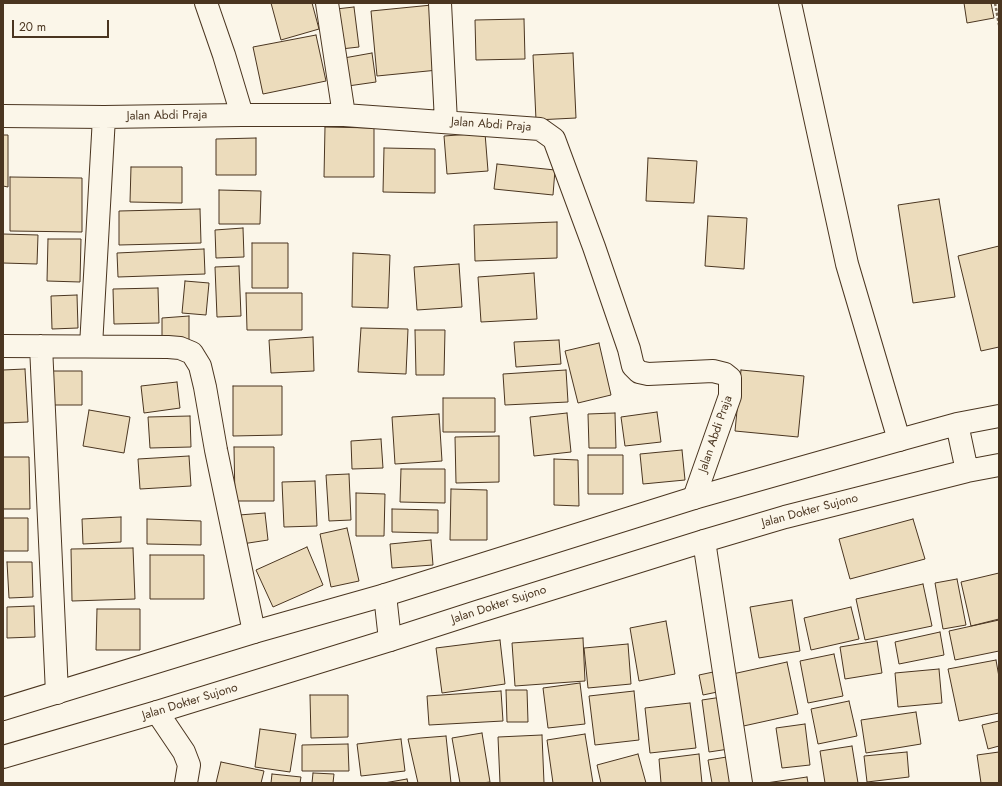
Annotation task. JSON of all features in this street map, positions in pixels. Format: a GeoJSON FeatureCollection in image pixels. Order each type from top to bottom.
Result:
{"type":"FeatureCollection","features":[{"type":"Feature","properties":{"kind":"main road"},"geometry":{"type":"LineString","coordinates":[[206,3],[224,55],[242,115]]}},
{"type":"Feature","properties":{"kind":"main road"},"geometry":{"type":"LineString","coordinates":[[327,3],[344,115]]}},
{"type":"Feature","properties":{"kind":"main road"},"geometry":{"type":"LineString","coordinates":[[440,3],[446,122]]}},
{"type":"Feature","properties":{"kind":"main road"},"geometry":{"type":"LineString","coordinates":[[790,3],[846,264],[899,440]]}},
{"type":"Feature","properties":{"kind":"main road","name":"Jalan Abdi Praja"},"geometry":{"type":"LineString","coordinates":[[3,116],[104,117],[344,115],[540,129],[554,138],[629,348],[633,366],[639,372],[648,374],[713,371],[726,374],[730,378],[730,396],[694,498]]}},
{"type":"Feature","properties":{"kind":"main road"},"geometry":{"type":"LineString","coordinates":[[91,346],[104,117]]}},
{"type":"Feature","properties":{"kind":"main road"},"geometry":{"type":"LineString","coordinates":[[3,346],[180,348],[192,354],[200,366],[254,632]]}},
{"type":"Feature","properties":{"kind":"main road"},"geometry":{"type":"LineString","coordinates":[[41,346],[57,693]]}},
{"type":"Feature","properties":{"kind":"main road"},"geometry":{"type":"LineString","coordinates":[[3,709],[254,632],[385,595],[694,498],[957,424],[999,416]]}},
{"type":"Feature","properties":{"kind":"main road"},"geometry":{"type":"LineString","coordinates":[[957,424],[967,471]]}},
{"type":"Feature","properties":{"kind":"main road","name":"Jalan Dokter Sujono"},"geometry":{"type":"LineString","coordinates":[[3,756],[157,712],[704,541],[793,515],[967,471],[999,465]]}},
{"type":"Feature","properties":{"kind":"main road"},"geometry":{"type":"LineString","coordinates":[[704,541],[741,783]]}},
{"type":"Feature","properties":{"kind":"main road"},"geometry":{"type":"LineString","coordinates":[[385,595],[390,640]]}},
{"type":"Feature","properties":{"kind":"main road"},"geometry":{"type":"LineString","coordinates":[[157,712],[184,752],[189,765],[186,783]]}},
{"type":"Feature","properties":{"kind":"path"},"geometry":{"type":"LineString","coordinates":[[995,3],[999,25]]}},
{"type":"Feature","properties":{"kind":"building"},"geometry":{"type":"Polygon","coordinates":[[[271,3],[312,3],[319,29],[281,40],[271,3]]]}},
{"type":"Feature","properties":{"kind":"building"},"geometry":{"type":"Polygon","coordinates":[[[964,3],[991,3],[994,18],[967,23],[964,3]]]}},
{"type":"Feature","properties":{"kind":"building"},"geometry":{"type":"Polygon","coordinates":[[[432,5],[438,70],[377,76],[371,11],[432,5]]]}},
{"type":"Feature","properties":{"kind":"building"},"geometry":{"type":"Polygon","coordinates":[[[354,7],[359,47],[341,49],[336,9],[354,7]]]}},
{"type":"Feature","properties":{"kind":"building"},"geometry":{"type":"Polygon","coordinates":[[[524,19],[525,59],[476,60],[475,20],[524,19]]]}},
{"type":"Feature","properties":{"kind":"building"},"geometry":{"type":"Polygon","coordinates":[[[316,35],[326,81],[263,94],[253,47],[316,35]]]}},
{"type":"Feature","properties":{"kind":"building"},"geometry":{"type":"Polygon","coordinates":[[[372,53],[376,82],[348,86],[344,58],[372,53]]]}},
{"type":"Feature","properties":{"kind":"building"},"geometry":{"type":"Polygon","coordinates":[[[573,53],[576,118],[536,120],[533,55],[573,53]]]}},
{"type":"Feature","properties":{"kind":"building"},"geometry":{"type":"Polygon","coordinates":[[[325,127],[374,128],[374,177],[324,177],[325,127]]]}},
{"type":"Feature","properties":{"kind":"building"},"geometry":{"type":"Polygon","coordinates":[[[485,133],[488,171],[447,174],[444,136],[485,133]]]}},
{"type":"Feature","properties":{"kind":"building"},"geometry":{"type":"Polygon","coordinates":[[[3,135],[8,135],[8,187],[3,186],[3,135]]]}},
{"type":"Feature","properties":{"kind":"building"},"geometry":{"type":"Polygon","coordinates":[[[256,138],[256,175],[216,175],[216,139],[256,138]]]}},
{"type":"Feature","properties":{"kind":"building"},"geometry":{"type":"Polygon","coordinates":[[[384,148],[435,149],[435,193],[383,192],[384,148]]]}},
{"type":"Feature","properties":{"kind":"building"},"geometry":{"type":"Polygon","coordinates":[[[648,158],[697,161],[694,203],[646,201],[648,158]]]}},
{"type":"Feature","properties":{"kind":"building"},"geometry":{"type":"Polygon","coordinates":[[[497,164],[555,170],[553,195],[494,189],[497,164]]]}},
{"type":"Feature","properties":{"kind":"building"},"geometry":{"type":"Polygon","coordinates":[[[131,167],[182,167],[182,203],[130,202],[131,167]]]}},
{"type":"Feature","properties":{"kind":"building"},"geometry":{"type":"Polygon","coordinates":[[[10,177],[82,178],[82,232],[10,231],[10,177]]]}},
{"type":"Feature","properties":{"kind":"building"},"geometry":{"type":"Polygon","coordinates":[[[219,190],[261,191],[260,224],[219,224],[219,190]]]}},
{"type":"Feature","properties":{"kind":"building"},"geometry":{"type":"Polygon","coordinates":[[[939,199],[955,297],[913,303],[898,205],[939,199]]]}},
{"type":"Feature","properties":{"kind":"building"},"geometry":{"type":"Polygon","coordinates":[[[200,209],[201,243],[119,245],[119,211],[200,209]]]}},
{"type":"Feature","properties":{"kind":"building"},"geometry":{"type":"Polygon","coordinates":[[[708,216],[747,218],[744,269],[705,266],[708,216]]]}},
{"type":"Feature","properties":{"kind":"building"},"geometry":{"type":"Polygon","coordinates":[[[557,222],[557,258],[475,261],[474,225],[557,222]]]}},
{"type":"Feature","properties":{"kind":"building"},"geometry":{"type":"Polygon","coordinates":[[[243,228],[244,257],[216,258],[215,230],[243,228]]]}},
{"type":"Feature","properties":{"kind":"building"},"geometry":{"type":"Polygon","coordinates":[[[3,234],[38,235],[37,264],[3,263],[3,234]]]}},
{"type":"Feature","properties":{"kind":"building"},"geometry":{"type":"Polygon","coordinates":[[[48,239],[81,239],[80,282],[47,281],[48,239]]]}},
{"type":"Feature","properties":{"kind":"building"},"geometry":{"type":"Polygon","coordinates":[[[252,243],[288,243],[288,288],[252,288],[252,243]]]}},
{"type":"Feature","properties":{"kind":"building"},"geometry":{"type":"Polygon","coordinates":[[[999,246],[999,347],[981,351],[958,256],[999,246]]]}},
{"type":"Feature","properties":{"kind":"building"},"geometry":{"type":"Polygon","coordinates":[[[204,249],[205,274],[118,277],[117,253],[204,249]]]}},
{"type":"Feature","properties":{"kind":"building"},"geometry":{"type":"Polygon","coordinates":[[[353,253],[390,255],[388,308],[352,307],[353,253]]]}},
{"type":"Feature","properties":{"kind":"building"},"geometry":{"type":"Polygon","coordinates":[[[459,264],[462,307],[417,310],[414,267],[459,264]]]}},
{"type":"Feature","properties":{"kind":"building"},"geometry":{"type":"Polygon","coordinates":[[[239,266],[241,316],[217,317],[215,267],[239,266]]]}},
{"type":"Feature","properties":{"kind":"building"},"geometry":{"type":"Polygon","coordinates":[[[534,273],[537,319],[481,322],[478,277],[534,273]]]}},
{"type":"Feature","properties":{"kind":"building"},"geometry":{"type":"Polygon","coordinates":[[[185,281],[209,283],[206,315],[182,313],[185,281]]]}},
{"type":"Feature","properties":{"kind":"building"},"geometry":{"type":"Polygon","coordinates":[[[158,288],[159,323],[114,324],[113,289],[158,288]]]}},
{"type":"Feature","properties":{"kind":"building"},"geometry":{"type":"Polygon","coordinates":[[[246,293],[302,293],[302,330],[247,330],[246,293]]]}},
{"type":"Feature","properties":{"kind":"building"},"geometry":{"type":"Polygon","coordinates":[[[77,295],[78,328],[52,329],[51,296],[77,295]]]}},
{"type":"Feature","properties":{"kind":"building"},"geometry":{"type":"Polygon","coordinates":[[[189,316],[189,344],[162,343],[162,318],[189,316]]]}},
{"type":"Feature","properties":{"kind":"building"},"geometry":{"type":"Polygon","coordinates":[[[361,328],[408,329],[406,374],[358,372],[361,328]]]}},
{"type":"Feature","properties":{"kind":"building"},"geometry":{"type":"Polygon","coordinates":[[[415,330],[445,330],[444,375],[416,375],[415,330]]]}},
{"type":"Feature","properties":{"kind":"building"},"geometry":{"type":"Polygon","coordinates":[[[313,337],[314,371],[271,373],[269,340],[313,337]]]}},
{"type":"Feature","properties":{"kind":"building"},"geometry":{"type":"Polygon","coordinates":[[[559,340],[561,364],[516,367],[514,342],[559,340]]]}},
{"type":"Feature","properties":{"kind":"building"},"geometry":{"type":"Polygon","coordinates":[[[599,343],[611,395],[578,403],[565,351],[599,343]]]}},
{"type":"Feature","properties":{"kind":"building"},"geometry":{"type":"Polygon","coordinates":[[[25,369],[28,422],[3,423],[3,370],[25,369]]]}},
{"type":"Feature","properties":{"kind":"building"},"geometry":{"type":"Polygon","coordinates":[[[566,370],[568,402],[505,405],[503,374],[566,370]]]}},
{"type":"Feature","properties":{"kind":"building"},"geometry":{"type":"Polygon","coordinates":[[[741,370],[804,376],[798,437],[735,431],[741,370]]]}},
{"type":"Feature","properties":{"kind":"building"},"geometry":{"type":"Polygon","coordinates":[[[46,371],[82,371],[82,405],[46,405],[46,371]]]}},
{"type":"Feature","properties":{"kind":"building"},"geometry":{"type":"Polygon","coordinates":[[[177,382],[180,408],[144,413],[141,386],[177,382]]]}},
{"type":"Feature","properties":{"kind":"building"},"geometry":{"type":"Polygon","coordinates":[[[233,386],[282,386],[282,435],[233,436],[233,386]]]}},
{"type":"Feature","properties":{"kind":"building"},"geometry":{"type":"Polygon","coordinates":[[[443,398],[495,398],[495,432],[443,432],[443,398]]]}},
{"type":"Feature","properties":{"kind":"building"},"geometry":{"type":"Polygon","coordinates":[[[89,410],[130,417],[124,453],[83,446],[89,410]]]}},
{"type":"Feature","properties":{"kind":"building"},"geometry":{"type":"Polygon","coordinates":[[[657,412],[661,442],[625,446],[621,417],[657,412]]]}},
{"type":"Feature","properties":{"kind":"building"},"geometry":{"type":"Polygon","coordinates":[[[567,413],[571,452],[534,456],[530,417],[567,413]]]}},
{"type":"Feature","properties":{"kind":"building"},"geometry":{"type":"Polygon","coordinates":[[[615,413],[616,448],[589,448],[588,414],[615,413]]]}},
{"type":"Feature","properties":{"kind":"building"},"geometry":{"type":"Polygon","coordinates":[[[439,414],[442,461],[395,464],[392,417],[439,414]]]}},
{"type":"Feature","properties":{"kind":"building"},"geometry":{"type":"Polygon","coordinates":[[[190,416],[191,447],[150,448],[148,417],[190,416]]]}},
{"type":"Feature","properties":{"kind":"building"},"geometry":{"type":"Polygon","coordinates":[[[499,436],[499,482],[456,483],[455,437],[499,436]]]}},
{"type":"Feature","properties":{"kind":"building"},"geometry":{"type":"Polygon","coordinates":[[[381,439],[383,468],[352,469],[351,441],[381,439]]]}},
{"type":"Feature","properties":{"kind":"building"},"geometry":{"type":"Polygon","coordinates":[[[234,447],[274,447],[274,501],[235,501],[234,447]]]}},
{"type":"Feature","properties":{"kind":"building"},"geometry":{"type":"Polygon","coordinates":[[[682,450],[685,480],[643,484],[640,454],[682,450]]]}},
{"type":"Feature","properties":{"kind":"building"},"geometry":{"type":"Polygon","coordinates":[[[588,455],[623,455],[623,494],[588,494],[588,455]]]}},
{"type":"Feature","properties":{"kind":"building"},"geometry":{"type":"Polygon","coordinates":[[[189,456],[191,486],[140,489],[138,459],[189,456]]]}},
{"type":"Feature","properties":{"kind":"building"},"geometry":{"type":"Polygon","coordinates":[[[3,457],[29,457],[30,509],[3,509],[3,457]]]}},
{"type":"Feature","properties":{"kind":"building"},"geometry":{"type":"Polygon","coordinates":[[[554,459],[578,460],[579,506],[554,505],[554,459]]]}},
{"type":"Feature","properties":{"kind":"building"},"geometry":{"type":"Polygon","coordinates":[[[401,469],[445,469],[445,503],[400,502],[401,469]]]}},
{"type":"Feature","properties":{"kind":"building"},"geometry":{"type":"Polygon","coordinates":[[[349,474],[351,520],[329,521],[326,475],[349,474]]]}},
{"type":"Feature","properties":{"kind":"building"},"geometry":{"type":"Polygon","coordinates":[[[315,481],[317,526],[284,527],[282,482],[315,481]]]}},
{"type":"Feature","properties":{"kind":"building"},"geometry":{"type":"Polygon","coordinates":[[[451,489],[487,490],[487,540],[450,540],[451,489]]]}},
{"type":"Feature","properties":{"kind":"building"},"geometry":{"type":"Polygon","coordinates":[[[356,493],[385,494],[384,536],[356,536],[356,493]]]}},
{"type":"Feature","properties":{"kind":"building"},"geometry":{"type":"Polygon","coordinates":[[[392,509],[438,510],[438,533],[392,532],[392,509]]]}},
{"type":"Feature","properties":{"kind":"building"},"geometry":{"type":"Polygon","coordinates":[[[265,513],[268,540],[242,544],[239,515],[265,513]]]}},
{"type":"Feature","properties":{"kind":"building"},"geometry":{"type":"Polygon","coordinates":[[[121,517],[121,542],[83,544],[82,519],[121,517]]]}},
{"type":"Feature","properties":{"kind":"building"},"geometry":{"type":"Polygon","coordinates":[[[3,518],[28,518],[28,551],[3,551],[3,518]]]}},
{"type":"Feature","properties":{"kind":"building"},"geometry":{"type":"Polygon","coordinates":[[[147,519],[201,521],[201,545],[147,544],[147,519]]]}},
{"type":"Feature","properties":{"kind":"building"},"geometry":{"type":"Polygon","coordinates":[[[913,519],[925,559],[850,579],[839,539],[913,519]]]}},
{"type":"Feature","properties":{"kind":"building"},"geometry":{"type":"Polygon","coordinates":[[[347,528],[359,581],[331,587],[320,534],[347,528]]]}},
{"type":"Feature","properties":{"kind":"building"},"geometry":{"type":"Polygon","coordinates":[[[431,540],[433,565],[392,568],[390,544],[431,540]]]}},
{"type":"Feature","properties":{"kind":"building"},"geometry":{"type":"Polygon","coordinates":[[[307,547],[323,585],[273,607],[256,570],[307,547]]]}},
{"type":"Feature","properties":{"kind":"building"},"geometry":{"type":"Polygon","coordinates":[[[133,548],[135,599],[72,601],[71,549],[133,548]]]}},
{"type":"Feature","properties":{"kind":"building"},"geometry":{"type":"Polygon","coordinates":[[[150,555],[204,555],[204,599],[150,599],[150,555]]]}},
{"type":"Feature","properties":{"kind":"building"},"geometry":{"type":"Polygon","coordinates":[[[7,562],[32,562],[33,597],[9,598],[7,562]]]}},
{"type":"Feature","properties":{"kind":"building"},"geometry":{"type":"Polygon","coordinates":[[[999,573],[999,619],[971,626],[961,582],[999,573]]]}},
{"type":"Feature","properties":{"kind":"building"},"geometry":{"type":"Polygon","coordinates":[[[957,579],[966,625],[943,629],[935,583],[957,579]]]}},
{"type":"Feature","properties":{"kind":"building"},"geometry":{"type":"Polygon","coordinates":[[[923,584],[932,626],[865,640],[856,599],[923,584]]]}},
{"type":"Feature","properties":{"kind":"building"},"geometry":{"type":"Polygon","coordinates":[[[792,600],[800,651],[759,658],[750,607],[792,600]]]}},
{"type":"Feature","properties":{"kind":"building"},"geometry":{"type":"Polygon","coordinates":[[[34,606],[35,637],[7,638],[7,607],[34,606]]]}},
{"type":"Feature","properties":{"kind":"building"},"geometry":{"type":"Polygon","coordinates":[[[851,607],[859,639],[811,650],[804,618],[851,607]]]}},
{"type":"Feature","properties":{"kind":"building"},"geometry":{"type":"Polygon","coordinates":[[[97,609],[140,609],[140,650],[96,650],[97,609]]]}},
{"type":"Feature","properties":{"kind":"building"},"geometry":{"type":"Polygon","coordinates":[[[999,620],[999,651],[955,660],[949,631],[999,620]]]}},
{"type":"Feature","properties":{"kind":"building"},"geometry":{"type":"Polygon","coordinates":[[[666,621],[675,674],[639,681],[630,628],[666,621]]]}},
{"type":"Feature","properties":{"kind":"building"},"geometry":{"type":"Polygon","coordinates":[[[940,632],[944,655],[899,664],[895,642],[940,632]]]}},
{"type":"Feature","properties":{"kind":"building"},"geometry":{"type":"Polygon","coordinates":[[[583,638],[585,681],[515,686],[512,643],[583,638]]]}},
{"type":"Feature","properties":{"kind":"building"},"geometry":{"type":"Polygon","coordinates":[[[500,640],[505,684],[442,693],[436,648],[500,640]]]}},
{"type":"Feature","properties":{"kind":"building"},"geometry":{"type":"Polygon","coordinates":[[[877,641],[882,673],[845,679],[840,647],[877,641]]]}},
{"type":"Feature","properties":{"kind":"building"},"geometry":{"type":"Polygon","coordinates":[[[628,644],[631,684],[588,688],[584,648],[628,644]]]}},
{"type":"Feature","properties":{"kind":"building"},"geometry":{"type":"Polygon","coordinates":[[[834,654],[843,696],[808,703],[800,661],[834,654]]]}},
{"type":"Feature","properties":{"kind":"building"},"geometry":{"type":"Polygon","coordinates":[[[996,660],[999,677],[999,713],[959,721],[948,669],[996,660]]]}},
{"type":"Feature","properties":{"kind":"building"},"geometry":{"type":"Polygon","coordinates":[[[787,662],[798,714],[739,727],[728,675],[787,662]]]}},
{"type":"Feature","properties":{"kind":"building"},"geometry":{"type":"Polygon","coordinates":[[[939,669],[942,703],[898,707],[895,673],[939,669]]]}},
{"type":"Feature","properties":{"kind":"building"},"geometry":{"type":"Polygon","coordinates":[[[718,671],[722,691],[703,695],[699,675],[718,671]]]}},
{"type":"Feature","properties":{"kind":"building"},"geometry":{"type":"Polygon","coordinates":[[[580,683],[585,724],[548,728],[543,688],[580,683]]]}},
{"type":"Feature","properties":{"kind":"building"},"geometry":{"type":"Polygon","coordinates":[[[506,690],[527,690],[528,722],[507,722],[506,690]]]}},
{"type":"Feature","properties":{"kind":"building"},"geometry":{"type":"Polygon","coordinates":[[[501,691],[503,721],[429,725],[427,696],[501,691]]]}},
{"type":"Feature","properties":{"kind":"building"},"geometry":{"type":"Polygon","coordinates":[[[634,691],[639,740],[595,745],[589,696],[634,691]]]}},
{"type":"Feature","properties":{"kind":"building"},"geometry":{"type":"Polygon","coordinates":[[[310,695],[348,695],[348,737],[311,738],[310,695]]]}},
{"type":"Feature","properties":{"kind":"building"},"geometry":{"type":"Polygon","coordinates":[[[722,697],[729,749],[709,752],[702,700],[722,697]]]}},
{"type":"Feature","properties":{"kind":"building"},"geometry":{"type":"Polygon","coordinates":[[[849,701],[857,736],[818,744],[811,709],[849,701]]]}},
{"type":"Feature","properties":{"kind":"building"},"geometry":{"type":"Polygon","coordinates":[[[690,703],[696,748],[650,753],[645,708],[690,703]]]}},
{"type":"Feature","properties":{"kind":"building"},"geometry":{"type":"Polygon","coordinates":[[[916,712],[921,744],[866,753],[861,720],[916,712]]]}},
{"type":"Feature","properties":{"kind":"building"},"geometry":{"type":"Polygon","coordinates":[[[999,721],[999,746],[988,749],[982,725],[999,721]]]}},
{"type":"Feature","properties":{"kind":"building"},"geometry":{"type":"Polygon","coordinates":[[[805,724],[810,765],[782,768],[776,728],[805,724]]]}},
{"type":"Feature","properties":{"kind":"building"},"geometry":{"type":"Polygon","coordinates":[[[260,729],[296,734],[290,772],[255,767],[260,729]]]}},
{"type":"Feature","properties":{"kind":"building"},"geometry":{"type":"Polygon","coordinates":[[[482,733],[490,782],[460,783],[452,738],[482,733]]]}},
{"type":"Feature","properties":{"kind":"building"},"geometry":{"type":"Polygon","coordinates":[[[585,734],[593,783],[553,783],[547,740],[585,734]]]}},
{"type":"Feature","properties":{"kind":"building"},"geometry":{"type":"Polygon","coordinates":[[[542,735],[544,783],[500,783],[498,737],[542,735]]]}},
{"type":"Feature","properties":{"kind":"building"},"geometry":{"type":"Polygon","coordinates":[[[446,736],[451,783],[418,783],[408,739],[446,736]]]}},
{"type":"Feature","properties":{"kind":"building"},"geometry":{"type":"Polygon","coordinates":[[[401,739],[405,771],[361,776],[357,744],[401,739]]]}},
{"type":"Feature","properties":{"kind":"building"},"geometry":{"type":"Polygon","coordinates":[[[348,744],[349,771],[302,771],[302,745],[348,744]]]}},
{"type":"Feature","properties":{"kind":"building"},"geometry":{"type":"Polygon","coordinates":[[[852,746],[858,783],[825,783],[820,751],[852,746]]]}},
{"type":"Feature","properties":{"kind":"building"},"geometry":{"type":"Polygon","coordinates":[[[907,752],[909,777],[867,782],[864,756],[907,752]]]}},
{"type":"Feature","properties":{"kind":"building"},"geometry":{"type":"Polygon","coordinates":[[[999,752],[999,783],[981,783],[977,755],[999,752]]]}},
{"type":"Feature","properties":{"kind":"building"},"geometry":{"type":"Polygon","coordinates":[[[638,754],[646,783],[601,783],[597,765],[638,754]]]}},
{"type":"Feature","properties":{"kind":"building"},"geometry":{"type":"Polygon","coordinates":[[[699,754],[702,783],[661,783],[659,759],[699,754]]]}},
{"type":"Feature","properties":{"kind":"building"},"geometry":{"type":"Polygon","coordinates":[[[733,756],[737,783],[712,783],[708,760],[733,756]]]}},
{"type":"Feature","properties":{"kind":"building"},"geometry":{"type":"Polygon","coordinates":[[[221,762],[264,771],[261,783],[216,783],[221,762]]]}},
{"type":"Feature","properties":{"kind":"building"},"geometry":{"type":"Polygon","coordinates":[[[313,773],[334,774],[333,783],[312,783],[313,773]]]}},
{"type":"Feature","properties":{"kind":"building"},"geometry":{"type":"Polygon","coordinates":[[[272,774],[301,777],[300,783],[271,783],[272,774]]]}},
{"type":"Feature","properties":{"kind":"building"},"geometry":{"type":"Polygon","coordinates":[[[807,777],[808,783],[766,783],[807,777]]]}},
{"type":"Feature","properties":{"kind":"building"},"geometry":{"type":"Polygon","coordinates":[[[407,779],[408,783],[384,783],[407,779]]]}}]}
